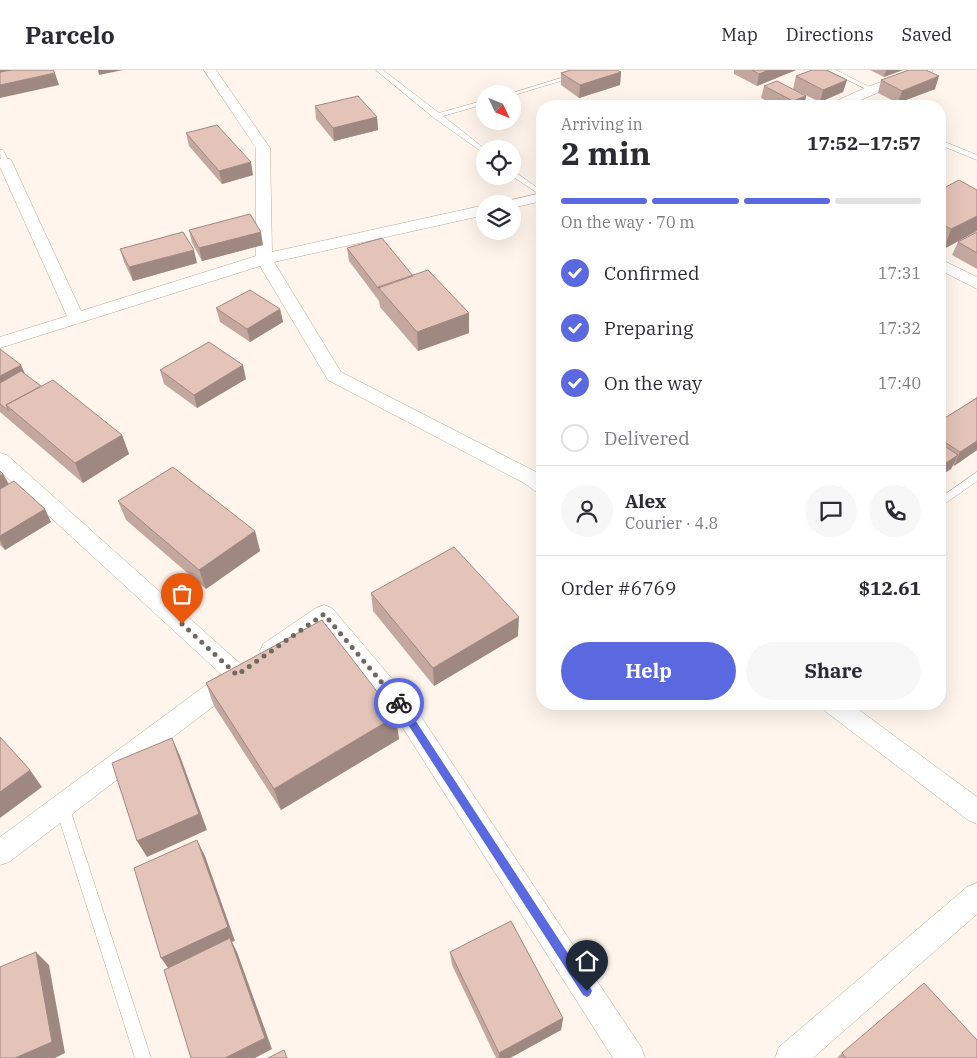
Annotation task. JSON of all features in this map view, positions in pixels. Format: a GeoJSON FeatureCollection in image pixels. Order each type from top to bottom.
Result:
{"type":"FeatureCollection","features":[{"type":"Feature","properties":{"kind":"street"},"geometry":{"type":"LineString","coordinates":[[210,70],[262,148],[264,259],[334,376],[536,482]]}},
{"type":"Feature","properties":{"kind":"street"},"geometry":{"type":"LineString","coordinates":[[855,100],[872,90],[927,70]]}},
{"type":"Feature","properties":{"kind":"street"},"geometry":{"type":"LineString","coordinates":[[2,159],[76,318]]}},
{"type":"Feature","properties":{"kind":"street"},"geometry":{"type":"LineString","coordinates":[[521,202],[536,198]]}},
{"type":"Feature","properties":{"kind":"street"},"geometry":{"type":"LineString","coordinates":[[0,343],[264,259],[476,212]]}},
{"type":"Feature","properties":{"kind":"street"},"geometry":{"type":"LineString","coordinates":[[946,267],[977,284]]}},
{"type":"Feature","properties":{"kind":"street"},"geometry":{"type":"LineString","coordinates":[[0,460],[237,675]]}},
{"type":"Feature","properties":{"kind":"street"},"geometry":{"type":"LineString","coordinates":[[0,853],[237,675],[324,614],[402,707],[630,1058]]}},
{"type":"Feature","properties":{"kind":"street"},"geometry":{"type":"LineString","coordinates":[[841,710],[977,812]]}},
{"type":"Feature","properties":{"kind":"street"},"geometry":{"type":"LineString","coordinates":[[790,1058],[977,896]]}},
{"type":"Feature","properties":{"kind":"lane"},"geometry":{"type":"LineString","coordinates":[[379,70],[476,145]]}},
{"type":"Feature","properties":{"kind":"lane"},"geometry":{"type":"LineString","coordinates":[[521,91],[594,70]]}},
{"type":"Feature","properties":{"kind":"lane"},"geometry":{"type":"LineString","coordinates":[[830,70],[872,90]]}},
{"type":"Feature","properties":{"kind":"lane"},"geometry":{"type":"LineString","coordinates":[[437,116],[476,105]]}},
{"type":"Feature","properties":{"kind":"lane"},"geometry":{"type":"LineString","coordinates":[[946,145],[977,158]]}},
{"type":"Feature","properties":{"kind":"lane"},"geometry":{"type":"LineString","coordinates":[[521,179],[536,191]]}},
{"type":"Feature","properties":{"kind":"lane"},"geometry":{"type":"LineString","coordinates":[[946,499],[977,476]]}},
{"type":"Feature","properties":{"kind":"lane"},"geometry":{"type":"LineString","coordinates":[[62,806],[143,1058]]}},
{"type":"Feature","properties":{"kind":"building"},"geometry":{"type":"Polygon","coordinates":[[[11,70],[53,70],[55,73],[0,85],[0,72],[11,70]]]}},
{"type":"Feature","properties":{"kind":"building"},"geometry":{"type":"Polygon","coordinates":[[[571,70],[617,70],[621,72],[580,85],[561,73],[571,70]]]}},
{"type":"Feature","properties":{"kind":"building"},"geometry":{"type":"Polygon","coordinates":[[[752,70],[769,70],[759,74],[752,70]]]}},
{"type":"Feature","properties":{"kind":"building"},"geometry":{"type":"Polygon","coordinates":[[[812,70],[826,70],[847,80],[823,90],[796,76],[812,70]]]}},
{"type":"Feature","properties":{"kind":"building"},"geometry":{"type":"Polygon","coordinates":[[[909,70],[926,70],[939,76],[902,91],[881,80],[909,70]]]}},
{"type":"Feature","properties":{"kind":"building"},"geometry":{"type":"Polygon","coordinates":[[[777,81],[806,96],[791,100],[764,86],[777,81]]]}},
{"type":"Feature","properties":{"kind":"building"},"geometry":{"type":"Polygon","coordinates":[[[358,96],[377,117],[333,128],[315,106],[358,96]]]}},
{"type":"Feature","properties":{"kind":"building"},"geometry":{"type":"Polygon","coordinates":[[[217,125],[251,162],[219,171],[186,133],[217,125]]]}},
{"type":"Feature","properties":{"kind":"building"},"geometry":{"type":"Polygon","coordinates":[[[959,180],[977,190],[977,216],[951,229],[946,226],[946,187],[959,180]]]}},
{"type":"Feature","properties":{"kind":"building"},"geometry":{"type":"Polygon","coordinates":[[[250,214],[261,232],[199,248],[189,230],[250,214]]]}},
{"type":"Feature","properties":{"kind":"building"},"geometry":{"type":"Polygon","coordinates":[[[183,232],[194,250],[129,267],[120,249],[183,232]]]}},
{"type":"Feature","properties":{"kind":"building"},"geometry":{"type":"Polygon","coordinates":[[[977,232],[977,253],[958,242],[977,232]]]}},
{"type":"Feature","properties":{"kind":"building"},"geometry":{"type":"Polygon","coordinates":[[[382,238],[413,276],[378,288],[347,248],[382,238]]]}},
{"type":"Feature","properties":{"kind":"building"},"geometry":{"type":"Polygon","coordinates":[[[428,270],[469,313],[417,332],[378,287],[428,270]]]}},
{"type":"Feature","properties":{"kind":"building"},"geometry":{"type":"Polygon","coordinates":[[[250,290],[280,309],[247,329],[216,308],[250,290]]]}},
{"type":"Feature","properties":{"kind":"building"},"geometry":{"type":"Polygon","coordinates":[[[209,342],[243,365],[194,395],[160,370],[209,342]]]}},
{"type":"Feature","properties":{"kind":"building"},"geometry":{"type":"Polygon","coordinates":[[[0,349],[21,365],[0,376],[0,349]]]}},
{"type":"Feature","properties":{"kind":"building"},"geometry":{"type":"Polygon","coordinates":[[[21,371],[41,386],[6,405],[9,411],[0,404],[0,383],[21,371]]]}},
{"type":"Feature","properties":{"kind":"building"},"geometry":{"type":"Polygon","coordinates":[[[53,380],[122,435],[75,463],[6,405],[53,380]]]}},
{"type":"Feature","properties":{"kind":"building"},"geometry":{"type":"Polygon","coordinates":[[[977,398],[977,441],[960,452],[946,443],[946,417],[977,398]]]}},
{"type":"Feature","properties":{"kind":"building"},"geometry":{"type":"Polygon","coordinates":[[[946,447],[958,455],[946,463],[946,447]]]}},
{"type":"Feature","properties":{"kind":"building"},"geometry":{"type":"Polygon","coordinates":[[[173,467],[255,531],[199,570],[118,501],[173,467]]]}},
{"type":"Feature","properties":{"kind":"building"},"geometry":{"type":"Polygon","coordinates":[[[14,481],[45,509],[0,536],[0,489],[14,481]]]}},
{"type":"Feature","properties":{"kind":"building"},"geometry":{"type":"Polygon","coordinates":[[[454,547],[519,617],[433,668],[371,593],[454,547]]]}},
{"type":"Feature","properties":{"kind":"building"},"geometry":{"type":"Polygon","coordinates":[[[322,620],[396,716],[274,789],[206,683],[322,620]]]}},
{"type":"Feature","properties":{"kind":"building"},"geometry":{"type":"Polygon","coordinates":[[[0,737],[30,770],[0,792],[0,737]]]}},
{"type":"Feature","properties":{"kind":"building"},"geometry":{"type":"Polygon","coordinates":[[[172,738],[199,814],[137,841],[112,763],[172,738]]]}},
{"type":"Feature","properties":{"kind":"building"},"geometry":{"type":"Polygon","coordinates":[[[197,840],[228,927],[161,958],[134,868],[197,840]]]}},
{"type":"Feature","properties":{"kind":"building"},"geometry":{"type":"Polygon","coordinates":[[[511,921],[563,1018],[499,1053],[450,952],[511,921]]]}},
{"type":"Feature","properties":{"kind":"building"},"geometry":{"type":"Polygon","coordinates":[[[230,938],[265,1038],[225,1058],[191,1058],[164,970],[230,938]]]}},
{"type":"Feature","properties":{"kind":"building"},"geometry":{"type":"Polygon","coordinates":[[[36,952],[52,1042],[15,1058],[0,1058],[0,967],[36,952]]]}},
{"type":"Feature","properties":{"kind":"building"},"geometry":{"type":"Polygon","coordinates":[[[924,983],[977,1040],[977,1058],[846,1058],[842,1053],[924,983]]]}},
{"type":"Feature","properties":{"kind":"building"},"geometry":{"type":"Polygon","coordinates":[[[284,1050],[287,1058],[268,1058],[284,1050]]]}},
{"type":"Feature","properties":{"kind":"way so far"},"geometry":{"type":"LineString","coordinates":[[182,624],[237,675],[324,614],[399,703]]}},
{"type":"Feature","properties":{"kind":"route"},"geometry":{"type":"LineString","coordinates":[[399,703],[587,991]]}}]}
